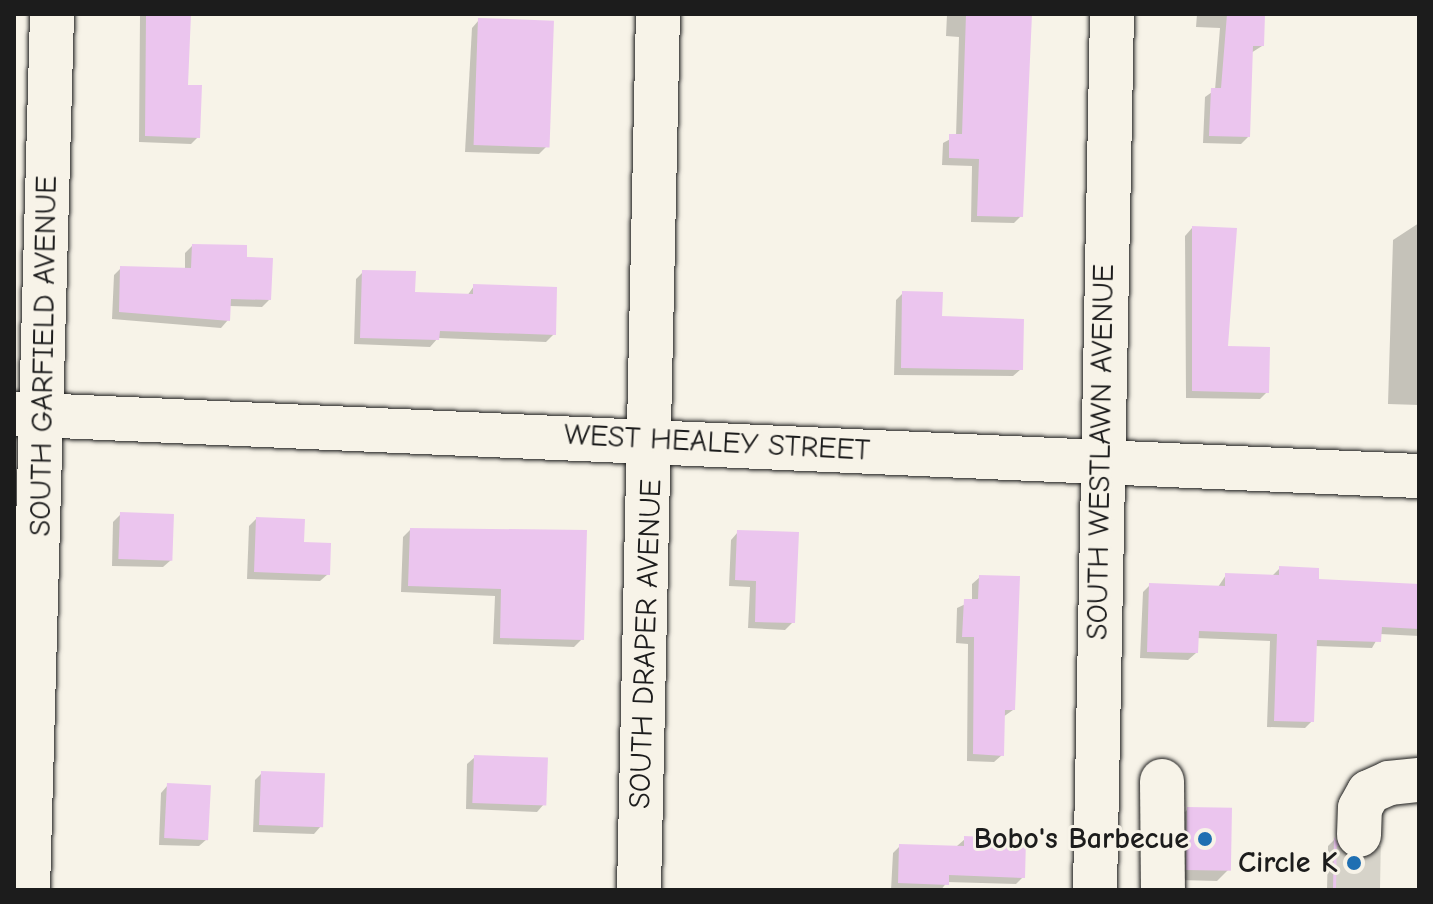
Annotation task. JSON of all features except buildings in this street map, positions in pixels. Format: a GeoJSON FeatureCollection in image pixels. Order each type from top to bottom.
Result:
{"type":"FeatureCollection","features":[{"type":"Feature","properties":{"kind":"street","name":"SOUTH GARFIELD AVENUE"},"geometry":{"type":"LineString","coordinates":[[28,890],[28,415],[52,14]]}},
{"type":"Feature","properties":{"kind":"street","name":"SOUTH DRAPER AVENUE"},"geometry":{"type":"LineString","coordinates":[[639,890],[658,14]]}},
{"type":"Feature","properties":{"kind":"street","name":"SOUTH WESTLAWN AVENUE"},"geometry":{"type":"LineString","coordinates":[[1095,890],[1099,462],[1112,14]]}},
{"type":"Feature","properties":{"kind":"street","name":"WEST HEALEY STREET"},"geometry":{"type":"LineString","coordinates":[[28,415],[651,439],[1419,476]]}},
{"type":"Feature","properties":{"kind":"street"},"geometry":{"type":"LineString","coordinates":[[1359,835],[1360,808],[1369,792],[1389,783],[1419,780]]}},
{"type":"Feature","properties":{"kind":"street"},"geometry":{"type":"LineString","coordinates":[[1162,781],[1163,890]]}},
{"type":"Feature","properties":{"kind":"tunnel"},"geometry":{"type":"LineString","coordinates":[[1358,890],[1359,835]]}},
{"type":"Feature","properties":{"kind":"place","name":"Bobo's Barbecue"},"geometry":{"type":"Point","coordinates":[1205,839]}},
{"type":"Feature","properties":{"kind":"place","name":"Circle K"},"geometry":{"type":"Point","coordinates":[1354,863]}}]}
